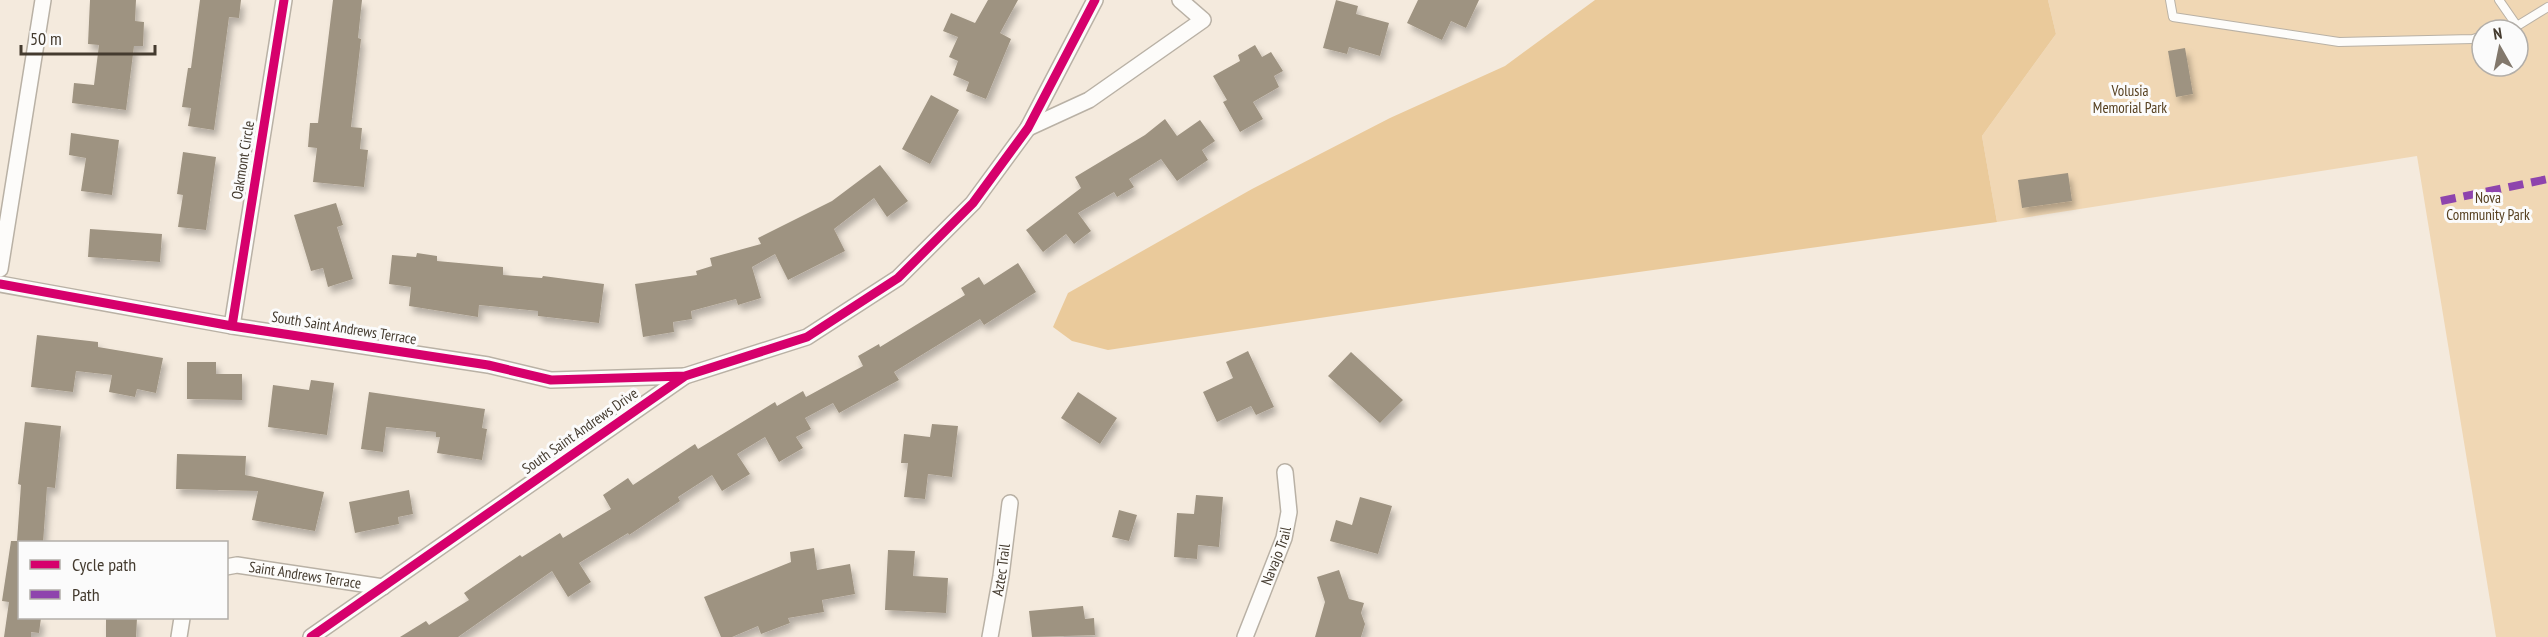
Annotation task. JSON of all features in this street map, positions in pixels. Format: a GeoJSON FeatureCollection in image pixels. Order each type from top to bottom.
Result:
{"type":"FeatureCollection","features":[{"type":"Feature","properties":{"kind":"street"},"geometry":{"type":"LineString","coordinates":[[0,269],[43,0]]}},
{"type":"Feature","properties":{"kind":"street","name":"Oakmont Circle"},"geometry":{"type":"LineString","coordinates":[[232,326],[284,0]]}},
{"type":"Feature","properties":{"kind":"street","name":"South Saint Andrews Drive"},"geometry":{"type":"LineString","coordinates":[[311,637],[685,376],[807,337],[898,278],[973,204],[1028,128],[1095,0]]}},
{"type":"Feature","properties":{"kind":"street"},"geometry":{"type":"LineString","coordinates":[[1028,128],[1089,100],[1203,20],[1180,0]]}},
{"type":"Feature","properties":{"kind":"street","name":"South Saint Andrews Terrace"},"geometry":{"type":"LineString","coordinates":[[0,284],[232,326],[488,365],[551,380],[685,376]]}},
{"type":"Feature","properties":{"kind":"street","name":"Navajo Trail"},"geometry":{"type":"LineString","coordinates":[[1245,637],[1284,538],[1289,513],[1285,472]]}},
{"type":"Feature","properties":{"kind":"street","name":"Aztec Trail"},"geometry":{"type":"LineString","coordinates":[[990,637],[1001,576],[1010,503]]}},
{"type":"Feature","properties":{"kind":"street","name":"Saint Andrews Terrace"},"geometry":{"type":"LineString","coordinates":[[228,567],[237,565],[383,587]]}},
{"type":"Feature","properties":{"kind":"street"},"geometry":{"type":"LineString","coordinates":[[179,637],[182,619]]}},
{"type":"Feature","properties":{"kind":"lane"},"geometry":{"type":"LineString","coordinates":[[2170,0],[2173,17],[2338,42],[2470,39]]}},
{"type":"Feature","properties":{"kind":"lane"},"geometry":{"type":"LineString","coordinates":[[2499,0],[2511,18]]}},
{"type":"Feature","properties":{"kind":"lane"},"geometry":{"type":"LineString","coordinates":[[2529,18],[2548,6]]}},
{"type":"Feature","properties":{"kind":"green space","name":"Volusia Memorial Park"},"geometry":{"type":"Polygon","coordinates":[[[2048,0],[2548,0],[2548,637],[2496,637],[2417,156],[1997,222],[1982,136],[2056,34],[2048,0]]]}},
{"type":"Feature","properties":{"kind":"shaded area"},"geometry":{"type":"Polygon","coordinates":[[[1595,0],[2048,0],[2056,34],[1982,136],[1997,222],[1446,299],[1108,350],[1072,341],[1053,327],[1068,293],[1252,189],[1390,118],[1505,66],[1595,0]]]}},
{"type":"Feature","properties":{"kind":"building"},"geometry":{"type":"Polygon","coordinates":[[[90,0],[136,0],[135,21],[144,22],[143,46],[134,46],[126,110],[72,103],[74,83],[94,85],[99,45],[88,44],[90,0]]]}},
{"type":"Feature","properties":{"kind":"building"},"geometry":{"type":"Polygon","coordinates":[[[200,0],[241,0],[239,18],[229,17],[214,130],[188,126],[191,108],[182,107],[188,68],[191,68],[200,0]]]}},
{"type":"Feature","properties":{"kind":"building"},"geometry":{"type":"Polygon","coordinates":[[[333,0],[362,0],[358,38],[361,39],[351,127],[362,128],[360,149],[368,150],[364,187],[313,182],[317,148],[308,147],[310,123],[318,123],[333,0]]]}},
{"type":"Feature","properties":{"kind":"building"},"geometry":{"type":"Polygon","coordinates":[[[988,0],[1018,0],[1000,33],[1011,39],[986,99],[966,91],[969,82],[953,75],[958,61],[949,57],[958,37],[943,31],[951,13],[975,23],[988,0]]]}},
{"type":"Feature","properties":{"kind":"building"},"geometry":{"type":"Polygon","coordinates":[[[1336,0],[1358,6],[1356,14],[1389,23],[1380,56],[1349,47],[1347,54],[1323,48],[1336,0]]]}},
{"type":"Feature","properties":{"kind":"building"},"geometry":{"type":"Polygon","coordinates":[[[1418,0],[1479,0],[1466,28],[1451,21],[1442,40],[1407,23],[1418,0]]]}},
{"type":"Feature","properties":{"kind":"building"},"geometry":{"type":"Polygon","coordinates":[[[1255,45],[1262,57],[1271,52],[1283,71],[1274,76],[1279,87],[1253,102],[1263,119],[1240,132],[1223,102],[1227,100],[1213,76],[1240,61],[1238,55],[1255,45]]]}},
{"type":"Feature","properties":{"kind":"building"},"geometry":{"type":"Polygon","coordinates":[[[2185,48],[2193,94],[2176,97],[2168,51],[2185,48]]]}},
{"type":"Feature","properties":{"kind":"building"},"geometry":{"type":"Polygon","coordinates":[[[931,95],[959,110],[930,164],[902,149],[931,95]]]}},
{"type":"Feature","properties":{"kind":"building"},"geometry":{"type":"Polygon","coordinates":[[[1165,119],[1177,136],[1200,120],[1215,141],[1202,150],[1208,160],[1177,181],[1161,159],[1129,179],[1134,187],[1117,197],[1114,192],[1078,213],[1091,231],[1074,244],[1066,234],[1043,252],[1026,230],[1081,188],[1075,177],[1145,135],[1165,119]]]}},
{"type":"Feature","properties":{"kind":"building"},"geometry":{"type":"Polygon","coordinates":[[[71,133],[119,140],[112,195],[81,191],[86,158],[69,155],[71,133]]]}},
{"type":"Feature","properties":{"kind":"building"},"geometry":{"type":"Polygon","coordinates":[[[183,152],[216,157],[206,230],[178,227],[183,195],[177,194],[183,152]]]}},
{"type":"Feature","properties":{"kind":"building"},"geometry":{"type":"Polygon","coordinates":[[[880,165],[908,201],[887,217],[874,198],[834,229],[845,251],[788,280],[775,254],[752,267],[761,298],[738,305],[736,299],[691,311],[692,319],[673,322],[674,332],[643,337],[635,284],[697,275],[696,271],[712,266],[710,258],[761,244],[758,238],[832,201],[880,165]]]}},
{"type":"Feature","properties":{"kind":"building"},"geometry":{"type":"Polygon","coordinates":[[[2068,173],[2072,201],[2022,208],[2018,180],[2068,173]]]}},
{"type":"Feature","properties":{"kind":"building"},"geometry":{"type":"Polygon","coordinates":[[[336,203],[343,225],[337,227],[353,279],[328,287],[323,268],[311,271],[294,215],[336,203]]]}},
{"type":"Feature","properties":{"kind":"building"},"geometry":{"type":"Polygon","coordinates":[[[90,229],[162,234],[160,262],[88,257],[90,229]]]}},
{"type":"Feature","properties":{"kind":"building"},"geometry":{"type":"Polygon","coordinates":[[[417,253],[437,256],[437,261],[503,267],[503,275],[542,278],[543,276],[604,284],[599,323],[538,316],[538,311],[479,305],[478,317],[409,306],[411,287],[389,284],[392,255],[416,257],[417,253]]]}},
{"type":"Feature","properties":{"kind":"building"},"geometry":{"type":"Polygon","coordinates":[[[1018,263],[1036,292],[984,325],[980,319],[894,372],[899,380],[839,413],[833,403],[805,418],[811,429],[796,437],[803,448],[779,462],[765,437],[737,454],[750,474],[722,491],[712,475],[678,497],[680,501],[629,535],[628,533],[579,563],[591,582],[568,597],[552,571],[458,637],[400,637],[426,621],[429,625],[469,600],[464,593],[520,555],[522,557],[560,533],[563,538],[611,509],[603,495],[628,478],[633,485],[695,444],[698,449],[775,402],[777,406],[803,391],[806,397],[863,366],[858,356],[879,344],[880,347],[965,295],[961,288],[979,277],[984,285],[1018,263]]]}},
{"type":"Feature","properties":{"kind":"building"},"geometry":{"type":"Polygon","coordinates":[[[37,335],[98,342],[98,347],[163,358],[156,393],[137,389],[135,397],[109,392],[112,375],[76,371],[73,392],[31,387],[37,335]]]}},
{"type":"Feature","properties":{"kind":"building"},"geometry":{"type":"Polygon","coordinates":[[[1248,351],[1274,407],[1256,415],[1251,406],[1217,422],[1203,392],[1233,378],[1226,362],[1248,351]]]}},
{"type":"Feature","properties":{"kind":"building"},"geometry":{"type":"Polygon","coordinates":[[[1351,352],[1403,400],[1380,423],[1328,376],[1351,352]]]}},
{"type":"Feature","properties":{"kind":"building"},"geometry":{"type":"Polygon","coordinates":[[[187,362],[216,362],[216,374],[242,374],[242,400],[187,399],[187,362]]]}},
{"type":"Feature","properties":{"kind":"building"},"geometry":{"type":"Polygon","coordinates":[[[311,380],[334,383],[327,435],[268,427],[273,385],[309,390],[311,380]]]}},
{"type":"Feature","properties":{"kind":"building"},"geometry":{"type":"Polygon","coordinates":[[[369,392],[485,409],[482,428],[487,429],[482,460],[437,453],[440,437],[436,437],[436,432],[386,427],[383,452],[361,449],[369,392]]]}},
{"type":"Feature","properties":{"kind":"building"},"geometry":{"type":"Polygon","coordinates":[[[1078,392],[1117,418],[1100,444],[1061,418],[1078,392]]]}},
{"type":"Feature","properties":{"kind":"building"},"geometry":{"type":"Polygon","coordinates":[[[25,422],[61,426],[55,488],[47,487],[43,541],[18,541],[18,619],[41,619],[39,633],[31,632],[31,637],[4,637],[9,602],[2,601],[11,541],[17,541],[21,485],[18,484],[25,422]]]}},
{"type":"Feature","properties":{"kind":"building"},"geometry":{"type":"Polygon","coordinates":[[[932,424],[958,426],[952,477],[928,474],[925,499],[904,497],[908,463],[901,463],[904,434],[930,437],[932,424]]]}},
{"type":"Feature","properties":{"kind":"building"},"geometry":{"type":"Polygon","coordinates":[[[177,454],[246,456],[245,475],[324,492],[315,531],[252,520],[258,491],[176,489],[177,454]]]}},
{"type":"Feature","properties":{"kind":"building"},"geometry":{"type":"Polygon","coordinates":[[[409,490],[413,514],[398,517],[399,524],[355,533],[349,502],[409,490]]]}},
{"type":"Feature","properties":{"kind":"building"},"geometry":{"type":"Polygon","coordinates":[[[1196,495],[1223,497],[1219,547],[1198,545],[1197,559],[1174,557],[1177,513],[1194,514],[1196,495]]]}},
{"type":"Feature","properties":{"kind":"building"},"geometry":{"type":"Polygon","coordinates":[[[1360,497],[1392,506],[1378,554],[1330,541],[1336,520],[1352,525],[1360,497]]]}},
{"type":"Feature","properties":{"kind":"building"},"geometry":{"type":"Polygon","coordinates":[[[1119,510],[1137,515],[1129,541],[1112,537],[1119,510]]]}},
{"type":"Feature","properties":{"kind":"building"},"geometry":{"type":"Polygon","coordinates":[[[814,548],[817,570],[850,564],[855,594],[822,600],[824,612],[788,618],[790,623],[761,634],[758,626],[732,637],[721,637],[704,597],[791,562],[790,552],[814,548]]]}},
{"type":"Feature","properties":{"kind":"building"},"geometry":{"type":"Polygon","coordinates":[[[888,550],[915,551],[913,576],[948,578],[946,613],[885,610],[888,550]]]}},
{"type":"Feature","properties":{"kind":"building"},"geometry":{"type":"Polygon","coordinates":[[[1339,570],[1349,599],[1364,603],[1361,613],[1365,624],[1361,637],[1315,637],[1325,602],[1317,577],[1339,570]]]}},
{"type":"Feature","properties":{"kind":"building"},"geometry":{"type":"Polygon","coordinates":[[[1083,606],[1085,619],[1094,618],[1095,635],[1032,637],[1029,611],[1083,606]]]}},
{"type":"Feature","properties":{"kind":"building"},"geometry":{"type":"Polygon","coordinates":[[[106,619],[137,619],[136,637],[106,637],[106,619]]]}},
{"type":"Feature","properties":{"kind":"marked path"},"geometry":{"type":"LineString","coordinates":[[2441,201],[2548,179]]}},
{"type":"Feature","properties":{"kind":"cycle path"},"geometry":{"type":"LineString","coordinates":[[232,326],[284,0]]}},
{"type":"Feature","properties":{"kind":"cycle path"},"geometry":{"type":"LineString","coordinates":[[311,637],[685,376],[807,337],[898,278],[973,203],[1028,128],[1095,0]]}},
{"type":"Feature","properties":{"kind":"cycle path"},"geometry":{"type":"LineString","coordinates":[[0,284],[232,326],[488,365],[551,380],[685,376]]}},
{"type":"Feature","properties":{"kind":"park label","name":"Nova Community Park"},"geometry":{"type":"Point","coordinates":[2488,206]}}]}
